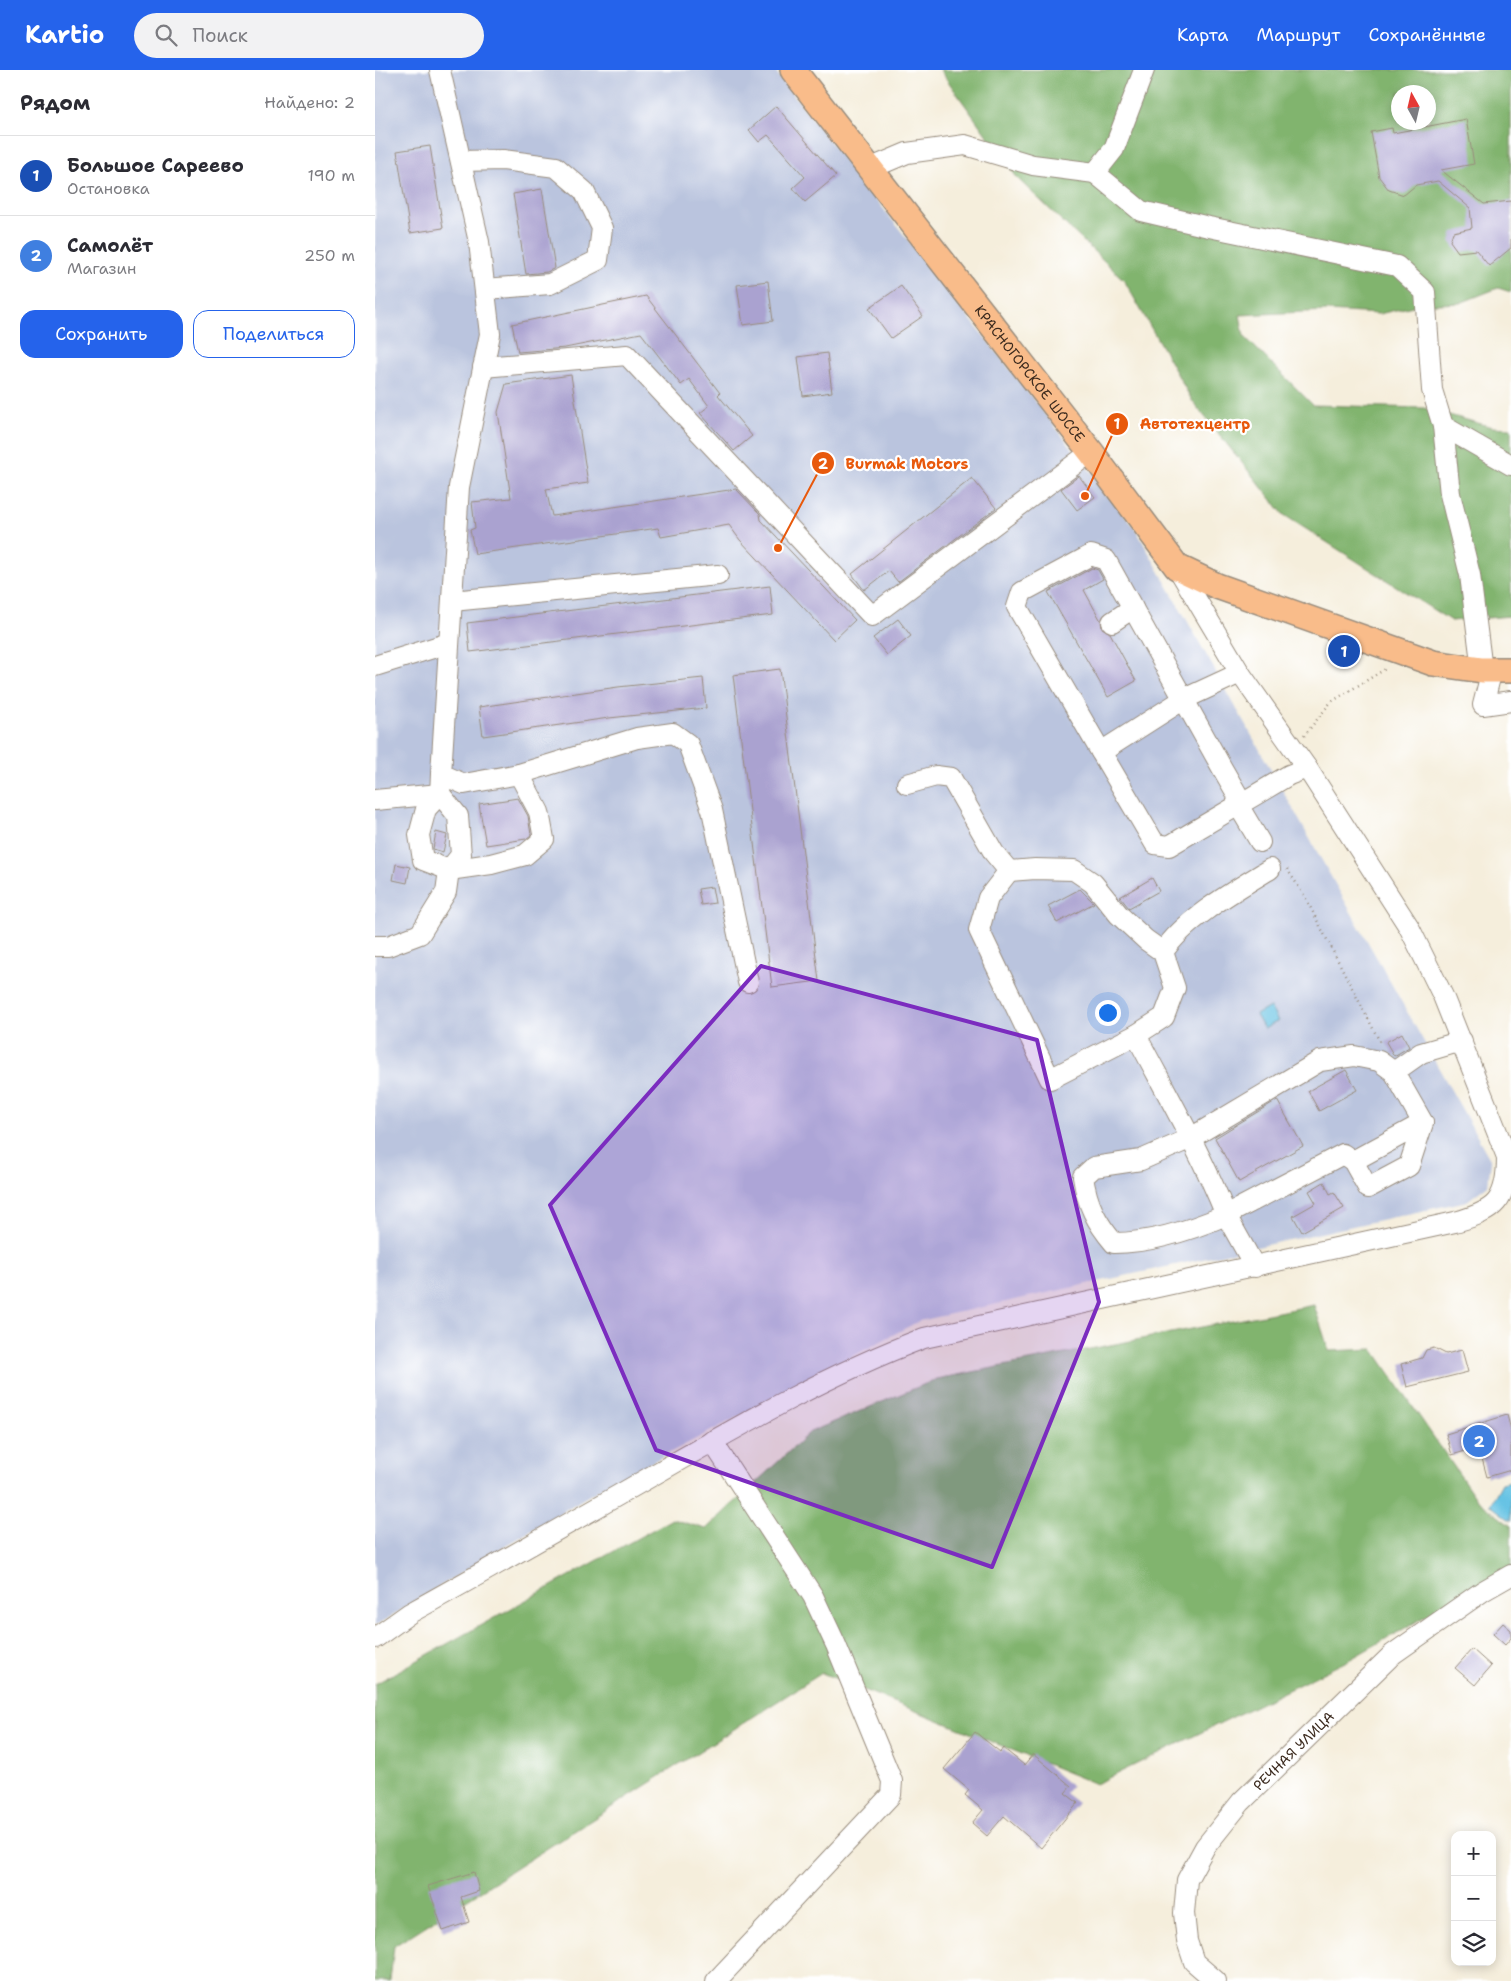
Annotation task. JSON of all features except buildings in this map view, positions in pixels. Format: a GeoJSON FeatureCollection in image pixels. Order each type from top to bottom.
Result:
{"type":"FeatureCollection","features":[{"type":"Feature","properties":{"kind":"main road","name":"КРАСНОГОРСКОЕ ШОССЕ"},"geometry":{"type":"LineString","coordinates":[[793,70],[1091,452],[1177,567],[1217,586],[1433,664],[1495,670]]}},
{"type":"Feature","properties":{"kind":"street"},"geometry":{"type":"LineString","coordinates":[[440,70],[479,242],[491,334],[459,487],[440,784],[426,809],[419,834],[423,860],[449,870],[491,864],[525,855],[544,839],[539,812],[519,774]]}},
{"type":"Feature","properties":{"kind":"street"},"geometry":{"type":"LineString","coordinates":[[1095,173],[1114,149],[1144,70]]}},
{"type":"Feature","properties":{"kind":"street"},"geometry":{"type":"LineString","coordinates":[[869,169],[907,153],[965,146],[1033,165],[1095,173],[1141,210],[1209,227],[1397,266],[1425,292],[1432,390],[1443,426],[1450,494],[1469,575],[1495,670],[1483,705],[1511,701]]}},
{"type":"Feature","properties":{"kind":"street"},"geometry":{"type":"LineString","coordinates":[[461,161],[503,160],[556,167],[584,191],[602,228],[598,260],[550,284],[485,289]]}},
{"type":"Feature","properties":{"kind":"street"},"geometry":{"type":"LineString","coordinates":[[483,367],[627,355],[871,616],[1091,452]]}},
{"type":"Feature","properties":{"kind":"street"},"geometry":{"type":"LineString","coordinates":[[1443,426],[1511,465]]}},
{"type":"Feature","properties":{"kind":"street"},"geometry":{"type":"LineString","coordinates":[[1260,842],[1238,805],[1237,794],[1106,560],[1091,555],[1022,592],[1017,607],[1155,844],[1169,846],[1238,805],[1289,775],[1307,768]]}},
{"type":"Feature","properties":{"kind":"street"},"geometry":{"type":"LineString","coordinates":[[375,1638],[410,1613],[712,1442],[828,1379],[885,1353],[924,1338],[1255,1267],[1481,1215],[1498,1202],[1509,1186],[1507,1157],[1443,996],[1409,927],[1307,768],[1240,673],[1177,567]]}},
{"type":"Feature","properties":{"kind":"street"},"geometry":{"type":"LineString","coordinates":[[451,601],[718,574]]}},
{"type":"Feature","properties":{"kind":"street"},"geometry":{"type":"LineString","coordinates":[[1111,622],[1133,608]]}},
{"type":"Feature","properties":{"kind":"street"},"geometry":{"type":"LineString","coordinates":[[375,666],[449,643]]}},
{"type":"Feature","properties":{"kind":"street"},"geometry":{"type":"LineString","coordinates":[[1101,752],[1184,699],[1240,673]]}},
{"type":"Feature","properties":{"kind":"street"},"geometry":{"type":"LineString","coordinates":[[375,800],[440,784],[463,784],[519,774],[637,738],[673,733],[688,744],[712,810],[748,982]]}},
{"type":"Feature","properties":{"kind":"street"},"geometry":{"type":"LineString","coordinates":[[907,784],[936,776],[951,778],[994,853],[1009,871]]}},
{"type":"Feature","properties":{"kind":"street"},"geometry":{"type":"LineString","coordinates":[[375,946],[388,946],[420,934],[446,892],[449,870],[461,856],[458,816],[440,784]]}},
{"type":"Feature","properties":{"kind":"street"},"geometry":{"type":"LineString","coordinates":[[1163,952],[1175,934],[1227,895],[1278,868]]}},
{"type":"Feature","properties":{"kind":"street"},"geometry":{"type":"LineString","coordinates":[[1035,869],[1075,870],[1093,883],[1119,915],[1145,940],[1163,952],[1175,988],[1164,1017],[1137,1035],[1050,1079],[979,930],[988,898],[1009,871],[1035,869]]}},
{"type":"Feature","properties":{"kind":"street"},"geometry":{"type":"LineString","coordinates":[[1137,1035],[1226,1215],[1255,1267]]}},
{"type":"Feature","properties":{"kind":"street"},"geometry":{"type":"LineString","coordinates":[[1423,1123],[1409,1166],[1368,1188],[1353,1161],[1343,1154],[1206,1224],[1144,1241],[1114,1243],[1103,1230],[1087,1200],[1083,1176],[1094,1167],[1141,1160],[1189,1139],[1321,1061],[1354,1056],[1386,1066],[1462,1041]]}},
{"type":"Feature","properties":{"kind":"street"},"geometry":{"type":"LineString","coordinates":[[1386,1066],[1423,1123]]}},
{"type":"Feature","properties":{"kind":"street"},"geometry":{"type":"LineString","coordinates":[[1353,1161],[1423,1123]]}},
{"type":"Feature","properties":{"kind":"street"},"geometry":{"type":"LineString","coordinates":[[712,1442],[813,1596],[836,1645],[892,1781],[891,1794],[715,1981]]}},
{"type":"Feature","properties":{"kind":"street","name":"РЕЧНАЯ УЛИЦА"},"geometry":{"type":"LineString","coordinates":[[1216,1981],[1194,1962],[1187,1941],[1184,1913],[1187,1880],[1205,1847],[1241,1802],[1393,1654],[1483,1591],[1511,1575]]}},
{"type":"Feature","properties":{"kind":"path"},"geometry":{"type":"LineString","coordinates":[[1294,749],[1331,702],[1407,655]]}},
{"type":"Feature","properties":{"kind":"path"},"geometry":{"type":"LineString","coordinates":[[1278,868],[1304,895],[1383,1047],[1386,1066]]}},
{"type":"Feature","properties":{"kind":"highlighted area"},"geometry":{"type":"Polygon","coordinates":[[[761,966],[1037,1040],[1099,1302],[992,1567],[656,1450],[550,1205],[761,966]]]}},
{"type":"Feature","properties":{"kind":"shaded area"},"geometry":{"type":"Polygon","coordinates":[[[375,70],[774,70],[1135,528],[1491,1161],[1488,1185],[1467,1201],[919,1321],[588,1496],[375,1626],[375,70]]]}},
{"type":"Feature","properties":{"kind":"green space"},"geometry":{"type":"Polygon","coordinates":[[[940,70],[1511,70],[1511,292],[1498,288],[1460,303],[1417,305],[1379,314],[1327,311],[1240,315],[1244,336],[1313,405],[1424,408],[1492,427],[1511,428],[1511,616],[1451,621],[1284,515],[1193,402],[1124,280],[1018,179],[940,70]]]}},
{"type":"Feature","properties":{"kind":"green space"},"geometry":{"type":"Polygon","coordinates":[[[1314,1305],[1329,1351],[1373,1349],[1477,1500],[1511,1526],[1511,1568],[1347,1661],[1096,1784],[822,1673],[394,1946],[390,1981],[375,1981],[375,1684],[672,1519],[706,1529],[810,1432],[937,1379],[1314,1305]]]}},
{"type":"Feature","properties":{"kind":"water"},"geometry":{"type":"Polygon","coordinates":[[[1270,1007],[1278,1021],[1264,1029],[1256,1015],[1270,1007]]]}},
{"type":"Feature","properties":{"kind":"water"},"geometry":{"type":"Polygon","coordinates":[[[1511,1481],[1511,1521],[1490,1505],[1502,1483],[1511,1481]]]}},
{"type":"Feature","properties":{"kind":"place","name":"Автотехцентр"},"geometry":{"type":"Point","coordinates":[1085,496]}},
{"type":"Feature","properties":{"kind":"place","name":"Burmak Motors"},"geometry":{"type":"Point","coordinates":[778,548]}},
{"type":"Feature","properties":{"kind":"place","name":"Большое Сареево"},"geometry":{"type":"Point","coordinates":[1344,651]}},
{"type":"Feature","properties":{"kind":"place","name":"Самолёт"},"geometry":{"type":"Point","coordinates":[1479,1441]}}]}
